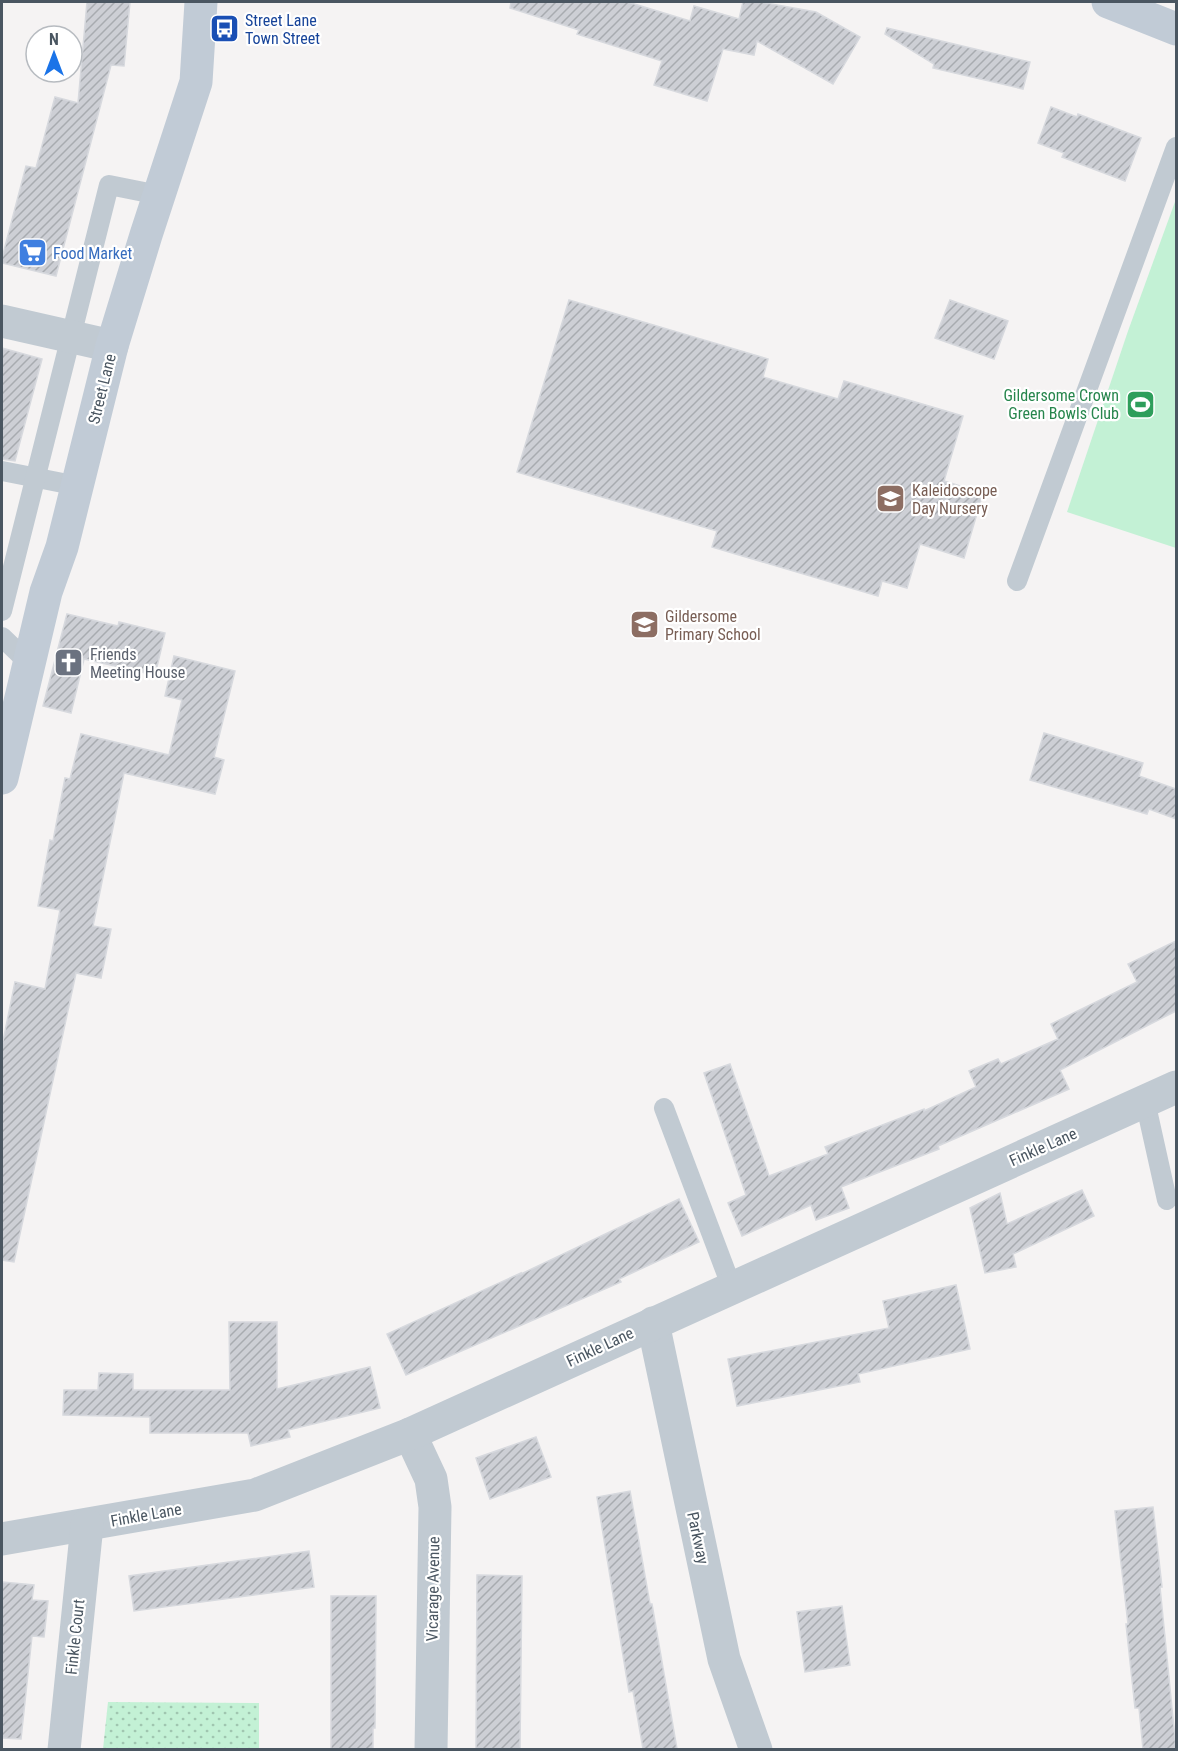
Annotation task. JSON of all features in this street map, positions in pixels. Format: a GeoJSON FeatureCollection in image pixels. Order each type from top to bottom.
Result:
{"type":"FeatureCollection","features":[{"type":"Feature","properties":{"kind":"street","name":"Street Lane"},"geometry":{"type":"LineString","coordinates":[[2,778],[5,739],[46,592],[62,548],[112,346],[196,82],[201,2]]}},
{"type":"Feature","properties":{"kind":"street"},"geometry":{"type":"LineString","coordinates":[[1108,2],[1176,29]]}},
{"type":"Feature","properties":{"kind":"street"},"geometry":{"type":"LineString","coordinates":[[2,321],[112,346]]}},
{"type":"Feature","properties":{"kind":"street","name":"Finkle Lane"},"geometry":{"type":"LineString","coordinates":[[2,1539],[255,1495],[410,1434],[1176,1087]]}},
{"type":"Feature","properties":{"kind":"street","name":"Parkway"},"geometry":{"type":"LineString","coordinates":[[652,1323],[724,1659],[756,1749]]}},
{"type":"Feature","properties":{"kind":"street","name":"Vicarage Avenue"},"geometry":{"type":"LineString","coordinates":[[410,1434],[431,1479],[435,1507],[431,1749]]}},
{"type":"Feature","properties":{"kind":"street","name":"Finkle Court"},"geometry":{"type":"LineString","coordinates":[[64,1749],[87,1525]]}},
{"type":"Feature","properties":{"kind":"lane"},"geometry":{"type":"LineString","coordinates":[[1017,581],[1176,147]]}},
{"type":"Feature","properties":{"kind":"lane"},"geometry":{"type":"LineString","coordinates":[[2,611],[109,185],[159,195]]}},
{"type":"Feature","properties":{"kind":"lane"},"geometry":{"type":"LineString","coordinates":[[2,471],[78,486]]}},
{"type":"Feature","properties":{"kind":"lane"},"geometry":{"type":"LineString","coordinates":[[2,637],[28,663]]}},
{"type":"Feature","properties":{"kind":"lane"},"geometry":{"type":"LineString","coordinates":[[1145,1101],[1167,1200]]}},
{"type":"Feature","properties":{"kind":"lane"},"geometry":{"type":"LineString","coordinates":[[664,1108],[732,1288]]}},
{"type":"Feature","properties":{"kind":"green space","name":"Gildersome Crown Green Bowls Club"},"geometry":{"type":"Polygon","coordinates":[[[1176,199],[1176,548],[1067,512],[1128,331],[1176,199]]]}},
{"type":"Feature","properties":{"kind":"green space"},"geometry":{"type":"Polygon","coordinates":[[[108,1702],[259,1703],[259,1749],[103,1749],[108,1702]]]}},
{"type":"Feature","properties":{"kind":"building"},"geometry":{"type":"Polygon","coordinates":[[[87,2],[130,2],[124,66],[111,65],[56,276],[2,263],[2,258],[26,166],[36,168],[55,97],[78,103],[80,84],[84,84],[87,2]]]}},
{"type":"Feature","properties":{"kind":"building"},"geometry":{"type":"Polygon","coordinates":[[[511,2],[628,2],[690,21],[694,6],[739,19],[743,2],[761,2],[816,12],[860,37],[833,84],[757,41],[754,55],[723,49],[707,101],[654,85],[662,61],[577,34],[579,30],[510,8],[511,2]]]}},
{"type":"Feature","properties":{"kind":"building"},"geometry":{"type":"Polygon","coordinates":[[[887,28],[1030,62],[1023,89],[933,68],[934,64],[885,34],[887,28]]]}},
{"type":"Feature","properties":{"kind":"building"},"geometry":{"type":"Polygon","coordinates":[[[1051,107],[1077,117],[1078,114],[1141,138],[1125,181],[1062,157],[1064,153],[1038,143],[1051,107]]]}},
{"type":"Feature","properties":{"kind":"building"},"geometry":{"type":"Polygon","coordinates":[[[569,300],[768,359],[763,377],[838,399],[844,381],[963,416],[944,481],[983,493],[964,558],[920,544],[907,588],[882,581],[878,596],[712,547],[717,531],[517,472],[569,300]]]}},
{"type":"Feature","properties":{"kind":"building"},"geometry":{"type":"Polygon","coordinates":[[[950,300],[1008,321],[994,359],[935,338],[950,300]]]}},
{"type":"Feature","properties":{"kind":"building"},"geometry":{"type":"Polygon","coordinates":[[[2,348],[42,359],[15,461],[2,459],[2,348]]]}},
{"type":"Feature","properties":{"kind":"building"},"geometry":{"type":"Polygon","coordinates":[[[67,614],[118,626],[119,622],[165,633],[155,675],[84,659],[71,713],[43,706],[67,614]]]}},
{"type":"Feature","properties":{"kind":"building"},"geometry":{"type":"Polygon","coordinates":[[[174,656],[235,671],[214,757],[224,760],[215,794],[124,773],[93,926],[111,929],[101,978],[76,973],[14,1262],[2,1260],[2,1046],[15,982],[45,989],[60,910],[38,906],[50,840],[53,841],[65,778],[70,779],[81,734],[169,755],[182,700],[165,696],[174,656]]]}},
{"type":"Feature","properties":{"kind":"building"},"geometry":{"type":"Polygon","coordinates":[[[1044,733],[1143,763],[1139,776],[1176,789],[1176,819],[1149,809],[1147,814],[1030,780],[1044,733]]]}},
{"type":"Feature","properties":{"kind":"building"},"geometry":{"type":"Polygon","coordinates":[[[1176,941],[1176,1011],[1060,1070],[1069,1089],[938,1146],[939,1149],[841,1187],[849,1208],[816,1220],[811,1205],[742,1236],[728,1203],[746,1195],[704,1073],[730,1064],[769,1176],[828,1154],[825,1147],[924,1109],[924,1111],[976,1087],[969,1071],[998,1059],[1001,1064],[1058,1039],[1051,1024],[1137,982],[1128,964],[1176,941]]]}},
{"type":"Feature","properties":{"kind":"building"},"geometry":{"type":"Polygon","coordinates":[[[1082,1190],[1094,1216],[1013,1254],[1016,1267],[985,1273],[970,1208],[1000,1193],[1007,1224],[1082,1190]]]}},
{"type":"Feature","properties":{"kind":"building"},"geometry":{"type":"Polygon","coordinates":[[[679,1199],[699,1242],[619,1279],[621,1282],[406,1375],[387,1334],[679,1199]]]}},
{"type":"Feature","properties":{"kind":"building"},"geometry":{"type":"Polygon","coordinates":[[[956,1285],[970,1349],[858,1374],[860,1382],[737,1406],[728,1359],[889,1328],[883,1301],[956,1285]]]}},
{"type":"Feature","properties":{"kind":"building"},"geometry":{"type":"Polygon","coordinates":[[[229,1322],[277,1322],[277,1389],[370,1367],[380,1408],[288,1430],[290,1437],[251,1446],[248,1433],[150,1433],[150,1417],[63,1415],[64,1390],[98,1390],[99,1373],[133,1374],[133,1390],[230,1390],[229,1322]]]}},
{"type":"Feature","properties":{"kind":"building"},"geometry":{"type":"Polygon","coordinates":[[[536,1437],[551,1477],[490,1499],[476,1458],[536,1437]]]}},
{"type":"Feature","properties":{"kind":"building"},"geometry":{"type":"Polygon","coordinates":[[[630,1491],[677,1749],[643,1749],[633,1691],[629,1692],[597,1497],[630,1491]]]}},
{"type":"Feature","properties":{"kind":"building"},"geometry":{"type":"Polygon","coordinates":[[[1153,1507],[1176,1749],[1143,1749],[1139,1708],[1135,1708],[1115,1511],[1153,1507]]]}},
{"type":"Feature","properties":{"kind":"building"},"geometry":{"type":"Polygon","coordinates":[[[309,1551],[314,1587],[134,1611],[129,1576],[309,1551]]]}},
{"type":"Feature","properties":{"kind":"building"},"geometry":{"type":"Polygon","coordinates":[[[477,1575],[522,1576],[520,1749],[476,1749],[477,1575]]]}},
{"type":"Feature","properties":{"kind":"building"},"geometry":{"type":"Polygon","coordinates":[[[2,1582],[34,1585],[32,1600],[48,1601],[44,1637],[32,1636],[21,1739],[2,1738],[2,1582]]]}},
{"type":"Feature","properties":{"kind":"building"},"geometry":{"type":"Polygon","coordinates":[[[331,1596],[376,1596],[373,1749],[331,1749],[331,1596]]]}},
{"type":"Feature","properties":{"kind":"building"},"geometry":{"type":"Polygon","coordinates":[[[842,1606],[850,1665],[805,1672],[797,1612],[842,1606]]]}},
{"type":"Feature","properties":{"kind":"place","name":"Street Lane Town Street"},"geometry":{"type":"Point","coordinates":[224,29]}},
{"type":"Feature","properties":{"kind":"place","name":"Food Market"},"geometry":{"type":"Point","coordinates":[32,253]}},
{"type":"Feature","properties":{"kind":"place","name":"Gildersome Crown Green Bowls Club"},"geometry":{"type":"Point","coordinates":[1140,404]}},
{"type":"Feature","properties":{"kind":"place","name":"Kaleidoscope Day Nursery"},"geometry":{"type":"Point","coordinates":[891,499]}},
{"type":"Feature","properties":{"kind":"place","name":"Gildersome Primary School"},"geometry":{"type":"Point","coordinates":[644,625]}},
{"type":"Feature","properties":{"kind":"place","name":"Friends Meeting House"},"geometry":{"type":"Point","coordinates":[69,663]}}]}
